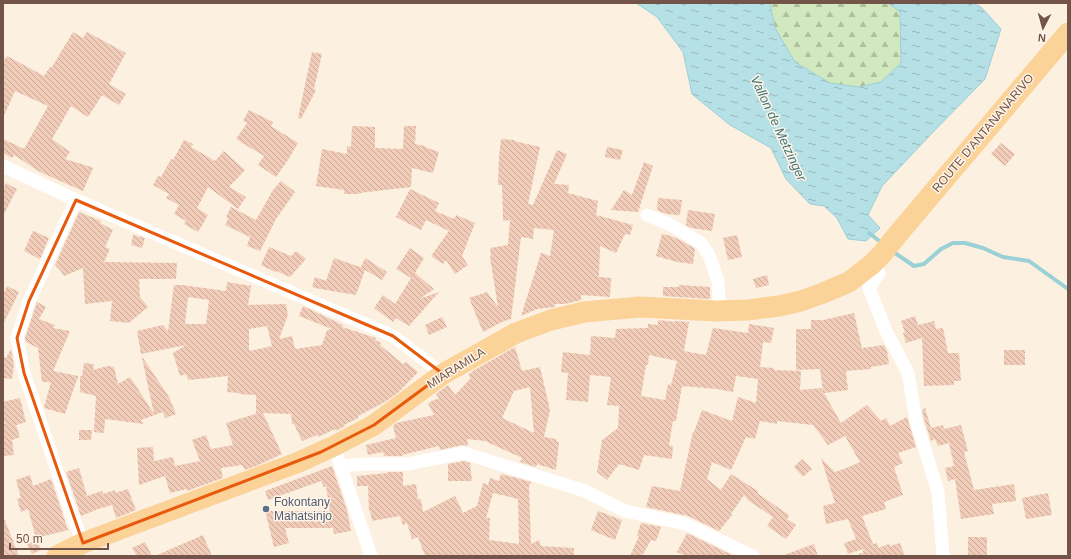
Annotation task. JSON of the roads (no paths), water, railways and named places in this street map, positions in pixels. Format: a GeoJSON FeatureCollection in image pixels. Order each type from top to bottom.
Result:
{"type":"FeatureCollection","features":[{"type":"Feature","properties":{"kind":"main road","name":"ROUTE D'ANTANANARIVO"},"geometry":{"type":"LineString","coordinates":[[873,263],[1068,33]]}},
{"type":"Feature","properties":{"kind":"main road","name":"MIARAMILA"},"geometry":{"type":"LineString","coordinates":[[57,556],[83,543],[299,462],[334,446],[374,425],[443,374],[516,333],[551,320],[584,312],[640,307],[716,311],[748,310],[779,306],[801,301],[849,282],[873,263]]}},
{"type":"Feature","properties":{"kind":"street"},"geometry":{"type":"LineString","coordinates":[[3,166],[76,200],[393,336],[443,374]]}},
{"type":"Feature","properties":{"kind":"street"},"geometry":{"type":"LineString","coordinates":[[76,200],[29,301],[17,338],[24,373],[83,543]]}},
{"type":"Feature","properties":{"kind":"street"},"geometry":{"type":"LineString","coordinates":[[647,215],[669,224],[701,242],[709,255],[718,281],[719,299],[716,311]]}},
{"type":"Feature","properties":{"kind":"street"},"geometry":{"type":"LineString","coordinates":[[873,263],[879,273],[869,288],[886,331],[908,373],[916,421],[938,492],[943,556]]}},
{"type":"Feature","properties":{"kind":"street"},"geometry":{"type":"LineString","coordinates":[[334,446],[371,556]]}},
{"type":"Feature","properties":{"kind":"street"},"geometry":{"type":"LineString","coordinates":[[340,466],[366,464],[407,464],[464,453],[585,491],[625,511],[686,524],[753,556]]}},
{"type":"Feature","properties":{"kind":"water"},"geometry":{"type":"Polygon","coordinates":[[[636,3],[770,3],[775,28],[795,62],[830,83],[859,87],[881,82],[901,63],[900,12],[888,3],[973,3],[981,7],[1001,29],[985,79],[882,186],[868,215],[880,228],[866,241],[848,239],[837,218],[824,206],[810,204],[786,179],[771,148],[730,125],[692,94],[683,52],[657,17],[636,3]]]}},
{"type":"Feature","properties":{"kind":"waterway","name":"Vallon de Metzinger"},"geometry":{"type":"LineString","coordinates":[[869,233],[882,243]]}},
{"type":"Feature","properties":{"kind":"waterway","name":"Vallon de Metzinger"},"geometry":{"type":"LineString","coordinates":[[892,251],[914,266],[924,264],[941,249],[953,243],[965,243],[983,248],[1003,257],[1029,261],[1068,289]]}},
{"type":"Feature","properties":{"kind":"place","name":"Fokontany Mahatsinjo"},"geometry":{"type":"Point","coordinates":[266,509]}}]}
